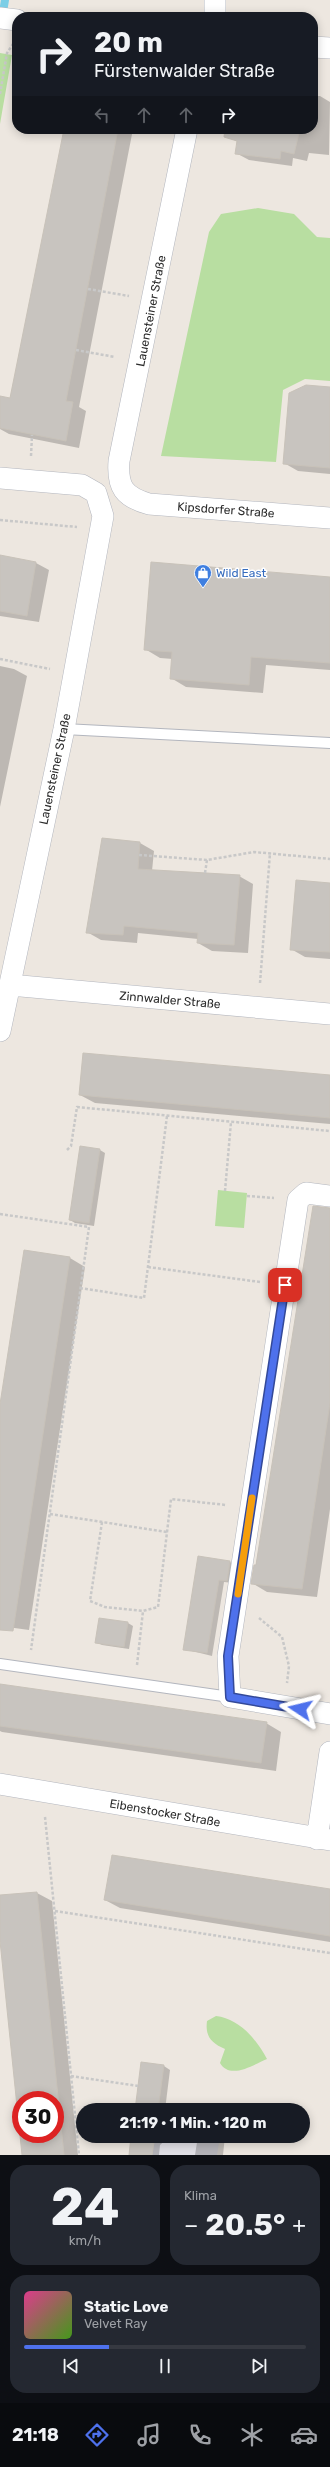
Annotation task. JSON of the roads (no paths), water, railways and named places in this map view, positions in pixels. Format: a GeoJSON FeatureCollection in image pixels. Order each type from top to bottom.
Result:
{"type":"FeatureCollection","features":[{"type":"Feature","properties":{"kind":"street"},"geometry":{"type":"LineString","coordinates":[[215,0],[215,12]]}},
{"type":"Feature","properties":{"kind":"street"},"geometry":{"type":"LineString","coordinates":[[0,18],[12,19]]}},
{"type":"Feature","properties":{"kind":"street"},"geometry":{"type":"LineString","coordinates":[[318,47],[330,48]]}},
{"type":"Feature","properties":{"kind":"street","name":"Lauensteiner Straße"},"geometry":{"type":"LineString","coordinates":[[125,492],[118,477],[119,461],[141,361],[186,134]]}},
{"type":"Feature","properties":{"kind":"street","name":"Lauensteiner Straße"},"geometry":{"type":"LineString","coordinates":[[0,478],[82,485],[96,493],[101,506],[102,529],[64,729],[0,1031]]}},
{"type":"Feature","properties":{"kind":"street","name":"Kipsdorfer Straße"},"geometry":{"type":"LineString","coordinates":[[125,492],[134,500],[149,504],[330,518]]}},
{"type":"Feature","properties":{"kind":"street","name":"Zinnwalder Straße"},"geometry":{"type":"LineString","coordinates":[[10,985],[330,1014]]}},
{"type":"Feature","properties":{"kind":"street"},"geometry":{"type":"LineString","coordinates":[[330,1196],[306,1193],[298,1200],[228,1656],[230,1697],[330,1714]]}},
{"type":"Feature","properties":{"kind":"street"},"geometry":{"type":"LineString","coordinates":[[324,1840],[330,1752]]}},
{"type":"Feature","properties":{"kind":"street","name":"Eibenstocker Straße"},"geometry":{"type":"LineString","coordinates":[[0,1784],[324,1840]]}},
{"type":"Feature","properties":{"kind":"lane"},"geometry":{"type":"LineString","coordinates":[[64,729],[330,743]]}},
{"type":"Feature","properties":{"kind":"lane"},"geometry":{"type":"LineString","coordinates":[[0,1664],[230,1697]]}},
{"type":"Feature","properties":{"kind":"waterway"},"geometry":{"type":"LineString","coordinates":[[2,18],[5,0]]}},
{"type":"Feature","properties":{"kind":"place","name":"Wild East"},"geometry":{"type":"Point","coordinates":[203,588]}}]}
